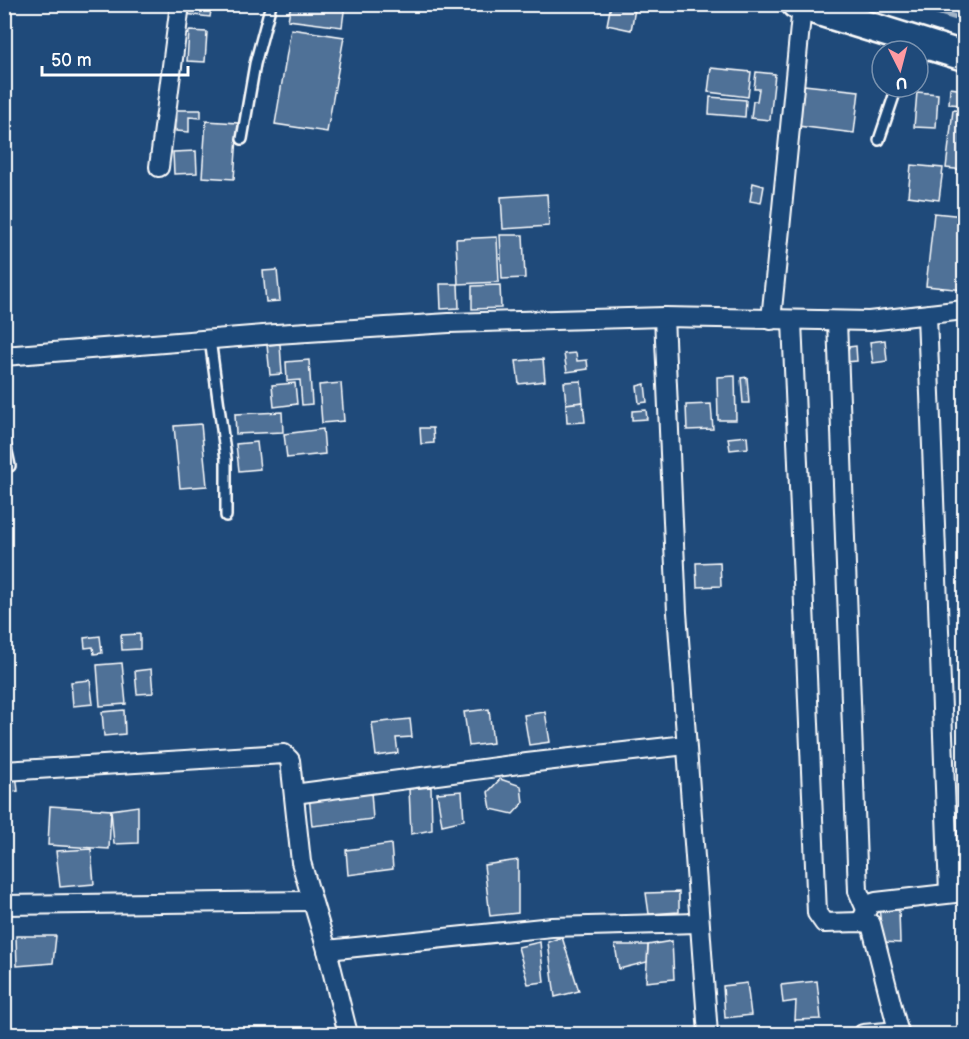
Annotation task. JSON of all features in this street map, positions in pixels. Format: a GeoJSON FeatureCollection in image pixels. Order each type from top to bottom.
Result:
{"type":"FeatureCollection","features":[{"type":"Feature","properties":{"kind":"main road"},"geometry":{"type":"LineString","coordinates":[[800,5],[891,39]]}},
{"type":"Feature","properties":{"kind":"main road"},"geometry":{"type":"LineString","coordinates":[[930,50],[964,56]]}},
{"type":"Feature","properties":{"kind":"street"},"geometry":{"type":"LineString","coordinates":[[159,166],[180,4]]}},
{"type":"Feature","properties":{"kind":"street"},"geometry":{"type":"LineString","coordinates":[[771,320],[800,5]]}},
{"type":"Feature","properties":{"kind":"street"},"geometry":{"type":"LineString","coordinates":[[4,356],[427,324],[664,317],[837,321],[964,310]]}},
{"type":"Feature","properties":{"kind":"street"},"geometry":{"type":"LineString","coordinates":[[792,321],[817,913],[818,918],[824,923],[863,915],[876,902],[957,892],[927,315]]}},
{"type":"Feature","properties":{"kind":"street"},"geometry":{"type":"LineString","coordinates":[[664,317],[677,612],[708,1035]]}},
{"type":"Feature","properties":{"kind":"street"},"geometry":{"type":"LineString","coordinates":[[837,321],[858,891],[863,915],[873,927],[899,1033],[863,1035]]}},
{"type":"Feature","properties":{"kind":"street"},"geometry":{"type":"LineString","coordinates":[[294,794],[686,745]]}},
{"type":"Feature","properties":{"kind":"street"},"geometry":{"type":"LineString","coordinates":[[4,771],[284,754],[290,760],[301,862],[327,950],[348,1035]]}},
{"type":"Feature","properties":{"kind":"street"},"geometry":{"type":"LineString","coordinates":[[4,905],[311,901]]}},
{"type":"Feature","properties":{"kind":"street"},"geometry":{"type":"LineString","coordinates":[[327,950],[552,927],[698,923]]}},
{"type":"Feature","properties":{"kind":"lane"},"geometry":{"type":"LineString","coordinates":[[242,138],[255,64],[271,4]]}},
{"type":"Feature","properties":{"kind":"lane"},"geometry":{"type":"LineString","coordinates":[[879,140],[893,99]]}},
{"type":"Feature","properties":{"kind":"lane"},"geometry":{"type":"LineString","coordinates":[[210,339],[226,459],[226,516]]}},
{"type":"Feature","properties":{"kind":"lane"},"geometry":{"type":"LineString","coordinates":[[4,438],[10,466]]}},
{"type":"Feature","properties":{"kind":"building"},"geometry":{"type":"Polygon","coordinates":[[[186,4],[212,4],[210,17],[185,14],[186,4]]]}},
{"type":"Feature","properties":{"kind":"building"},"geometry":{"type":"Polygon","coordinates":[[[291,4],[345,4],[342,27],[288,20],[291,4]]]}},
{"type":"Feature","properties":{"kind":"building"},"geometry":{"type":"Polygon","coordinates":[[[611,4],[636,4],[631,30],[607,25],[611,4]]]}},
{"type":"Feature","properties":{"kind":"building"},"geometry":{"type":"Polygon","coordinates":[[[291,29],[344,37],[327,132],[275,124],[291,29]]]}},
{"type":"Feature","properties":{"kind":"building"},"geometry":{"type":"Polygon","coordinates":[[[189,31],[207,32],[205,62],[187,61],[189,31]]]}},
{"type":"Feature","properties":{"kind":"building"},"geometry":{"type":"Polygon","coordinates":[[[711,68],[751,72],[748,97],[708,92],[711,68]]]}},
{"type":"Feature","properties":{"kind":"building"},"geometry":{"type":"Polygon","coordinates":[[[756,72],[775,74],[770,120],[751,118],[753,101],[757,101],[759,89],[754,89],[756,72]]]}},
{"type":"Feature","properties":{"kind":"building"},"geometry":{"type":"Polygon","coordinates":[[[804,85],[859,91],[854,133],[798,126],[804,85]]]}},
{"type":"Feature","properties":{"kind":"building"},"geometry":{"type":"Polygon","coordinates":[[[950,88],[964,90],[964,105],[949,104],[950,88]]]}},
{"type":"Feature","properties":{"kind":"building"},"geometry":{"type":"Polygon","coordinates":[[[930,93],[938,94],[936,128],[914,127],[916,99],[930,99],[930,93]]]}},
{"type":"Feature","properties":{"kind":"building"},"geometry":{"type":"Polygon","coordinates":[[[710,97],[746,100],[745,117],[709,114],[710,97]]]}},
{"type":"Feature","properties":{"kind":"building"},"geometry":{"type":"Polygon","coordinates":[[[177,110],[201,110],[201,118],[189,117],[189,132],[176,131],[177,110]]]}},
{"type":"Feature","properties":{"kind":"building"},"geometry":{"type":"Polygon","coordinates":[[[953,110],[964,111],[964,170],[946,168],[953,110]]]}},
{"type":"Feature","properties":{"kind":"building"},"geometry":{"type":"Polygon","coordinates":[[[206,121],[238,123],[234,179],[202,177],[206,121]]]}},
{"type":"Feature","properties":{"kind":"building"},"geometry":{"type":"Polygon","coordinates":[[[196,151],[197,173],[174,174],[173,152],[196,151]]]}},
{"type":"Feature","properties":{"kind":"building"},"geometry":{"type":"Polygon","coordinates":[[[911,165],[943,168],[939,200],[908,196],[911,165]]]}},
{"type":"Feature","properties":{"kind":"building"},"geometry":{"type":"Polygon","coordinates":[[[753,183],[764,186],[761,203],[750,201],[753,183]]]}},
{"type":"Feature","properties":{"kind":"building"},"geometry":{"type":"Polygon","coordinates":[[[547,194],[549,226],[503,229],[501,197],[547,194]]]}},
{"type":"Feature","properties":{"kind":"building"},"geometry":{"type":"Polygon","coordinates":[[[934,213],[964,216],[964,290],[926,286],[934,213]]]}},
{"type":"Feature","properties":{"kind":"building"},"geometry":{"type":"Polygon","coordinates":[[[500,235],[523,235],[525,278],[502,279],[500,235]]]}},
{"type":"Feature","properties":{"kind":"building"},"geometry":{"type":"Polygon","coordinates":[[[497,237],[499,282],[458,284],[456,239],[497,237]]]}},
{"type":"Feature","properties":{"kind":"building"},"geometry":{"type":"Polygon","coordinates":[[[277,270],[280,301],[266,302],[263,271],[277,270]]]}},
{"type":"Feature","properties":{"kind":"building"},"geometry":{"type":"Polygon","coordinates":[[[440,284],[458,284],[459,308],[441,309],[440,284]]]}},
{"type":"Feature","properties":{"kind":"building"},"geometry":{"type":"Polygon","coordinates":[[[500,285],[501,308],[472,309],[472,286],[500,285]]]}},
{"type":"Feature","properties":{"kind":"building"},"geometry":{"type":"Polygon","coordinates":[[[885,340],[887,361],[873,363],[870,342],[885,340]]]}},
{"type":"Feature","properties":{"kind":"building"},"geometry":{"type":"Polygon","coordinates":[[[280,344],[282,374],[270,375],[267,345],[280,344]]]}},
{"type":"Feature","properties":{"kind":"building"},"geometry":{"type":"Polygon","coordinates":[[[856,346],[857,361],[846,362],[849,347],[856,346]]]}},
{"type":"Feature","properties":{"kind":"building"},"geometry":{"type":"Polygon","coordinates":[[[576,353],[577,361],[587,360],[588,369],[567,372],[564,354],[576,353]]]}},
{"type":"Feature","properties":{"kind":"building"},"geometry":{"type":"Polygon","coordinates":[[[543,359],[545,381],[519,384],[516,361],[543,359]]]}},
{"type":"Feature","properties":{"kind":"building"},"geometry":{"type":"Polygon","coordinates":[[[309,360],[312,404],[302,405],[300,380],[287,381],[286,362],[309,360]]]}},
{"type":"Feature","properties":{"kind":"building"},"geometry":{"type":"Polygon","coordinates":[[[735,376],[736,420],[718,420],[717,377],[735,376]]]}},
{"type":"Feature","properties":{"kind":"building"},"geometry":{"type":"Polygon","coordinates":[[[747,377],[749,403],[743,403],[741,378],[747,377]]]}},
{"type":"Feature","properties":{"kind":"building"},"geometry":{"type":"Polygon","coordinates":[[[581,381],[583,402],[566,404],[564,382],[581,381]]]}},
{"type":"Feature","properties":{"kind":"building"},"geometry":{"type":"Polygon","coordinates":[[[295,383],[297,404],[274,407],[272,385],[295,383]]]}},
{"type":"Feature","properties":{"kind":"building"},"geometry":{"type":"Polygon","coordinates":[[[341,383],[344,421],[322,423],[319,385],[341,383]]]}},
{"type":"Feature","properties":{"kind":"building"},"geometry":{"type":"Polygon","coordinates":[[[645,384],[647,402],[639,403],[637,386],[645,384]]]}},
{"type":"Feature","properties":{"kind":"building"},"geometry":{"type":"Polygon","coordinates":[[[583,402],[585,422],[567,423],[566,404],[583,402]]]}},
{"type":"Feature","properties":{"kind":"building"},"geometry":{"type":"Polygon","coordinates":[[[711,404],[713,429],[687,430],[686,405],[711,404]]]}},
{"type":"Feature","properties":{"kind":"building"},"geometry":{"type":"Polygon","coordinates":[[[646,410],[647,419],[632,420],[632,411],[646,410]]]}},
{"type":"Feature","properties":{"kind":"building"},"geometry":{"type":"Polygon","coordinates":[[[282,412],[283,432],[236,434],[235,414],[282,412]]]}},
{"type":"Feature","properties":{"kind":"building"},"geometry":{"type":"Polygon","coordinates":[[[201,424],[207,486],[180,488],[174,426],[201,424]]]}},
{"type":"Feature","properties":{"kind":"building"},"geometry":{"type":"Polygon","coordinates":[[[420,428],[433,428],[434,443],[421,444],[420,428]]]}},
{"type":"Feature","properties":{"kind":"building"},"geometry":{"type":"Polygon","coordinates":[[[323,429],[325,454],[287,458],[284,434],[323,429]]]}},
{"type":"Feature","properties":{"kind":"building"},"geometry":{"type":"Polygon","coordinates":[[[747,436],[748,448],[730,450],[728,438],[747,436]]]}},
{"type":"Feature","properties":{"kind":"building"},"geometry":{"type":"Polygon","coordinates":[[[257,442],[260,469],[239,471],[236,444],[257,442]]]}},
{"type":"Feature","properties":{"kind":"building"},"geometry":{"type":"Polygon","coordinates":[[[720,562],[721,586],[697,587],[696,563],[720,562]]]}},
{"type":"Feature","properties":{"kind":"building"},"geometry":{"type":"Polygon","coordinates":[[[140,634],[140,649],[122,650],[121,635],[140,634]]]}},
{"type":"Feature","properties":{"kind":"building"},"geometry":{"type":"Polygon","coordinates":[[[100,636],[102,653],[94,654],[93,647],[85,648],[84,638],[100,636]]]}},
{"type":"Feature","properties":{"kind":"building"},"geometry":{"type":"Polygon","coordinates":[[[122,663],[126,704],[100,706],[97,665],[122,663]]]}},
{"type":"Feature","properties":{"kind":"building"},"geometry":{"type":"Polygon","coordinates":[[[151,669],[153,693],[137,694],[135,671],[151,669]]]}},
{"type":"Feature","properties":{"kind":"building"},"geometry":{"type":"Polygon","coordinates":[[[90,680],[93,704],[73,706],[71,682],[90,680]]]}},
{"type":"Feature","properties":{"kind":"building"},"geometry":{"type":"Polygon","coordinates":[[[489,709],[493,743],[469,746],[464,712],[489,709]]]}},
{"type":"Feature","properties":{"kind":"building"},"geometry":{"type":"Polygon","coordinates":[[[124,710],[125,734],[104,736],[102,712],[124,710]]]}},
{"type":"Feature","properties":{"kind":"building"},"geometry":{"type":"Polygon","coordinates":[[[545,712],[550,742],[529,745],[524,715],[545,712]]]}},
{"type":"Feature","properties":{"kind":"building"},"geometry":{"type":"Polygon","coordinates":[[[410,719],[412,737],[396,738],[398,753],[376,756],[372,723],[410,719]]]}},
{"type":"Feature","properties":{"kind":"building"},"geometry":{"type":"Polygon","coordinates":[[[16,773],[18,791],[4,793],[4,774],[16,773]]]}},
{"type":"Feature","properties":{"kind":"building"},"geometry":{"type":"Polygon","coordinates":[[[500,779],[521,786],[523,803],[513,814],[491,809],[488,792],[500,779]]]}},
{"type":"Feature","properties":{"kind":"building"},"geometry":{"type":"Polygon","coordinates":[[[431,787],[432,830],[411,834],[409,789],[431,787]]]}},
{"type":"Feature","properties":{"kind":"building"},"geometry":{"type":"Polygon","coordinates":[[[462,791],[464,820],[442,825],[437,793],[462,791]]]}},
{"type":"Feature","properties":{"kind":"building"},"geometry":{"type":"Polygon","coordinates":[[[371,792],[373,819],[312,826],[309,795],[371,792]]]}},
{"type":"Feature","properties":{"kind":"building"},"geometry":{"type":"Polygon","coordinates":[[[50,806],[111,810],[109,849],[48,845],[50,806]]]}},
{"type":"Feature","properties":{"kind":"building"},"geometry":{"type":"Polygon","coordinates":[[[138,806],[138,843],[114,844],[111,810],[138,806]]]}},
{"type":"Feature","properties":{"kind":"building"},"geometry":{"type":"Polygon","coordinates":[[[391,844],[393,869],[348,875],[346,850],[391,844]]]}},
{"type":"Feature","properties":{"kind":"building"},"geometry":{"type":"Polygon","coordinates":[[[91,849],[94,884],[60,887],[56,851],[91,849]]]}},
{"type":"Feature","properties":{"kind":"building"},"geometry":{"type":"Polygon","coordinates":[[[518,860],[518,913],[490,916],[484,865],[518,860]]]}},
{"type":"Feature","properties":{"kind":"building"},"geometry":{"type":"Polygon","coordinates":[[[679,892],[679,912],[649,914],[646,893],[679,892]]]}},
{"type":"Feature","properties":{"kind":"building"},"geometry":{"type":"Polygon","coordinates":[[[879,908],[899,910],[900,943],[883,942],[879,908]]]}},
{"type":"Feature","properties":{"kind":"building"},"geometry":{"type":"Polygon","coordinates":[[[16,936],[56,936],[53,963],[17,966],[16,936]]]}},
{"type":"Feature","properties":{"kind":"building"},"geometry":{"type":"Polygon","coordinates":[[[562,937],[579,991],[555,997],[548,942],[562,937]]]}},
{"type":"Feature","properties":{"kind":"building"},"geometry":{"type":"Polygon","coordinates":[[[672,941],[674,979],[646,982],[648,945],[672,941]]]}},
{"type":"Feature","properties":{"kind":"building"},"geometry":{"type":"Polygon","coordinates":[[[540,942],[544,982],[528,984],[518,947],[540,942]]]}},
{"type":"Feature","properties":{"kind":"building"},"geometry":{"type":"Polygon","coordinates":[[[615,945],[648,945],[647,962],[619,969],[615,945]]]}},
{"type":"Feature","properties":{"kind":"building"},"geometry":{"type":"Polygon","coordinates":[[[817,981],[821,1019],[795,1020],[796,1001],[783,1003],[781,985],[817,981]]]}},
{"type":"Feature","properties":{"kind":"building"},"geometry":{"type":"Polygon","coordinates":[[[747,983],[751,1015],[725,1018],[723,986],[747,983]]]}},
{"type":"Feature","properties":{"kind":"waterway"},"geometry":{"type":"LineString","coordinates":[[912,4],[964,20]]}}]}
